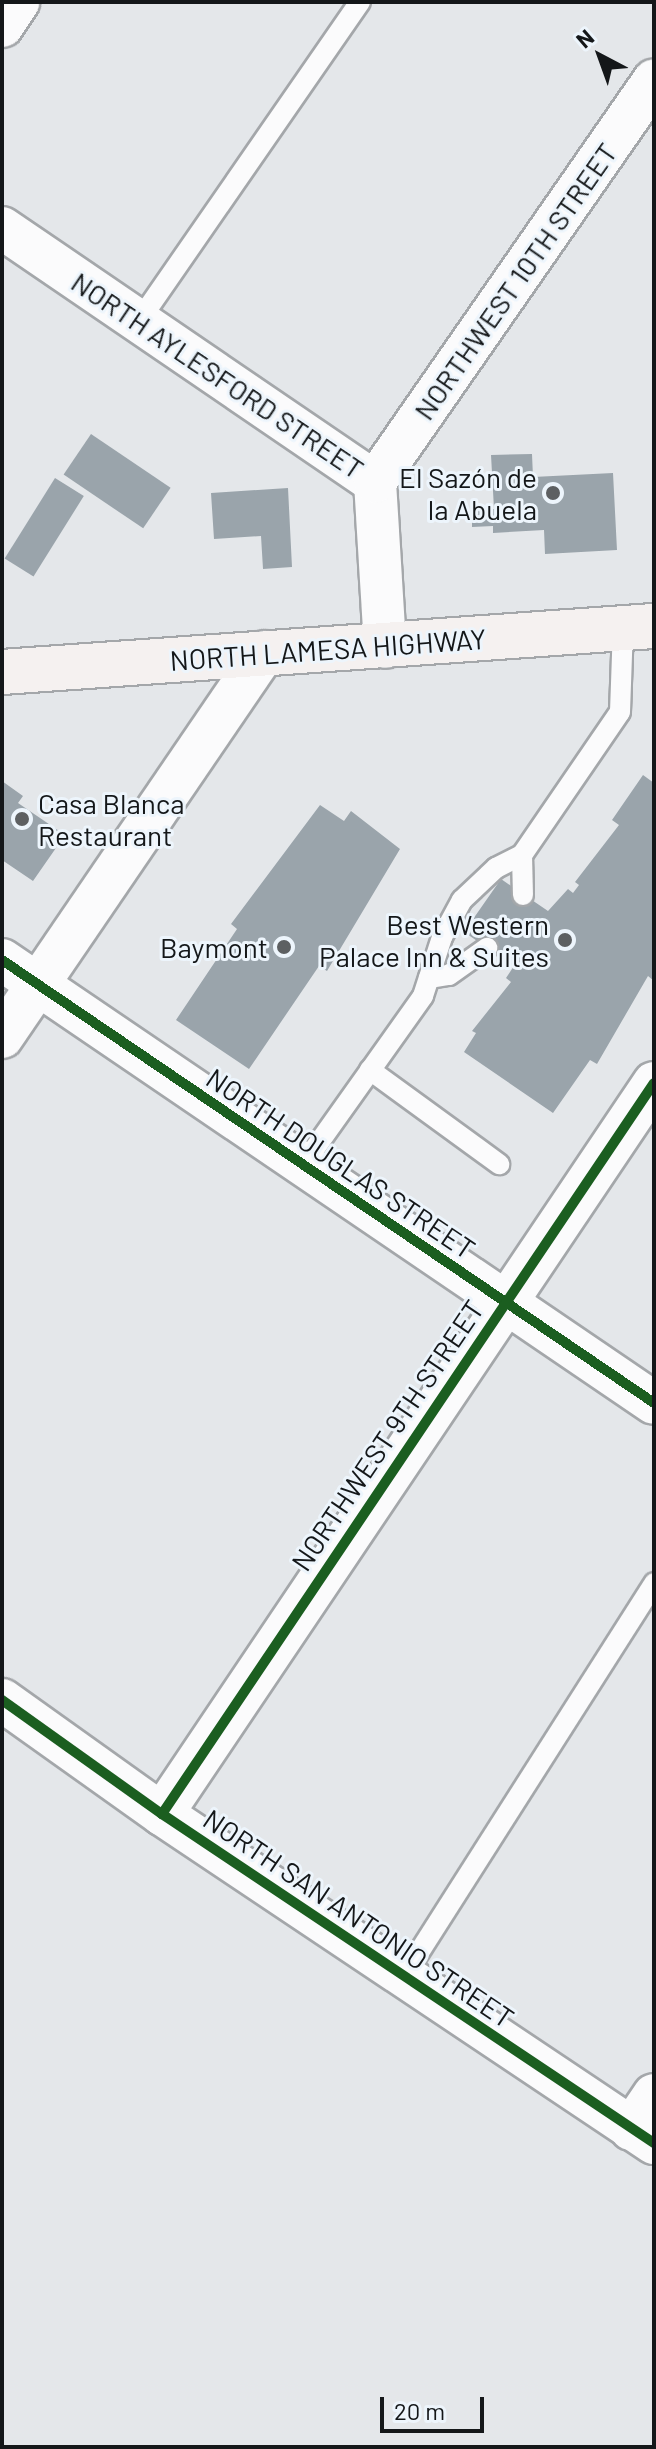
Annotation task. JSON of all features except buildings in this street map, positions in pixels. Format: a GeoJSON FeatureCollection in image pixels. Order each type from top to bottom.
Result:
{"type":"FeatureCollection","features":[{"type":"Feature","properties":{"kind":"main road","name":"NORTH LAMESA HIGHWAY"},"geometry":{"type":"LineString","coordinates":[[2,672],[638,627]]}},
{"type":"Feature","properties":{"kind":"street"},"geometry":{"type":"LineString","coordinates":[[2,26],[18,2]]}},
{"type":"Feature","properties":{"kind":"street","name":"NORTHWEST 10TH STREET"},"geometry":{"type":"LineString","coordinates":[[375,482],[654,81]]}},
{"type":"Feature","properties":{"kind":"street","name":"NORTH AYLESFORD STREET"},"geometry":{"type":"LineString","coordinates":[[2,228],[375,482],[385,647]]}},
{"type":"Feature","properties":{"kind":"street"},"geometry":{"type":"LineString","coordinates":[[2,1037],[265,652]]}},
{"type":"Feature","properties":{"kind":"street","name":"NORTH DOUGLAS STREET"},"geometry":{"type":"LineString","coordinates":[[2,960],[654,1403]]}},
{"type":"Feature","properties":{"kind":"street","name":"NORTHWEST 9TH STREET"},"geometry":{"type":"LineString","coordinates":[[162,1814],[654,1083]]}},
{"type":"Feature","properties":{"kind":"street","name":"NORTH SAN ANTONIO STREET"},"geometry":{"type":"LineString","coordinates":[[2,1700],[162,1814],[642,2136]]}},
{"type":"Feature","properties":{"kind":"street"},"geometry":{"type":"LineString","coordinates":[[642,2136],[654,2095]]}},
{"type":"Feature","properties":{"kind":"lane"},"geometry":{"type":"LineString","coordinates":[[139,321],[360,2]]}},
{"type":"Feature","properties":{"kind":"lane"},"geometry":{"type":"LineString","coordinates":[[303,1165],[423,996],[442,937],[462,900],[496,868],[522,855],[620,712],[638,627]]}},
{"type":"Feature","properties":{"kind":"lane"},"geometry":{"type":"LineString","coordinates":[[522,855],[523,895]]}},
{"type":"Feature","properties":{"kind":"lane"},"geometry":{"type":"LineString","coordinates":[[429,978],[449,975],[487,948]]}},
{"type":"Feature","properties":{"kind":"lane"},"geometry":{"type":"LineString","coordinates":[[370,1070],[499,1164]]}},
{"type":"Feature","properties":{"kind":"lane"},"geometry":{"type":"LineString","coordinates":[[404,1976],[654,1583]]}},
{"type":"Feature","properties":{"kind":"cycle path"},"geometry":{"type":"LineString","coordinates":[[2,960],[654,1403]]}},
{"type":"Feature","properties":{"kind":"cycle path"},"geometry":{"type":"LineString","coordinates":[[162,1814],[654,1083]]}},
{"type":"Feature","properties":{"kind":"cycle path"},"geometry":{"type":"LineString","coordinates":[[2,1700],[162,1814],[654,2143]]}},
{"type":"Feature","properties":{"kind":"place","name":"El Sazón de la Abuela"},"geometry":{"type":"Point","coordinates":[553,493]}},
{"type":"Feature","properties":{"kind":"place","name":"Casa Blanca Restaurant"},"geometry":{"type":"Point","coordinates":[22,819]}},
{"type":"Feature","properties":{"kind":"place","name":"Best Western Palace Inn & Suites"},"geometry":{"type":"Point","coordinates":[565,940]}},
{"type":"Feature","properties":{"kind":"place","name":"Baymont"},"geometry":{"type":"Point","coordinates":[284,947]}}]}
